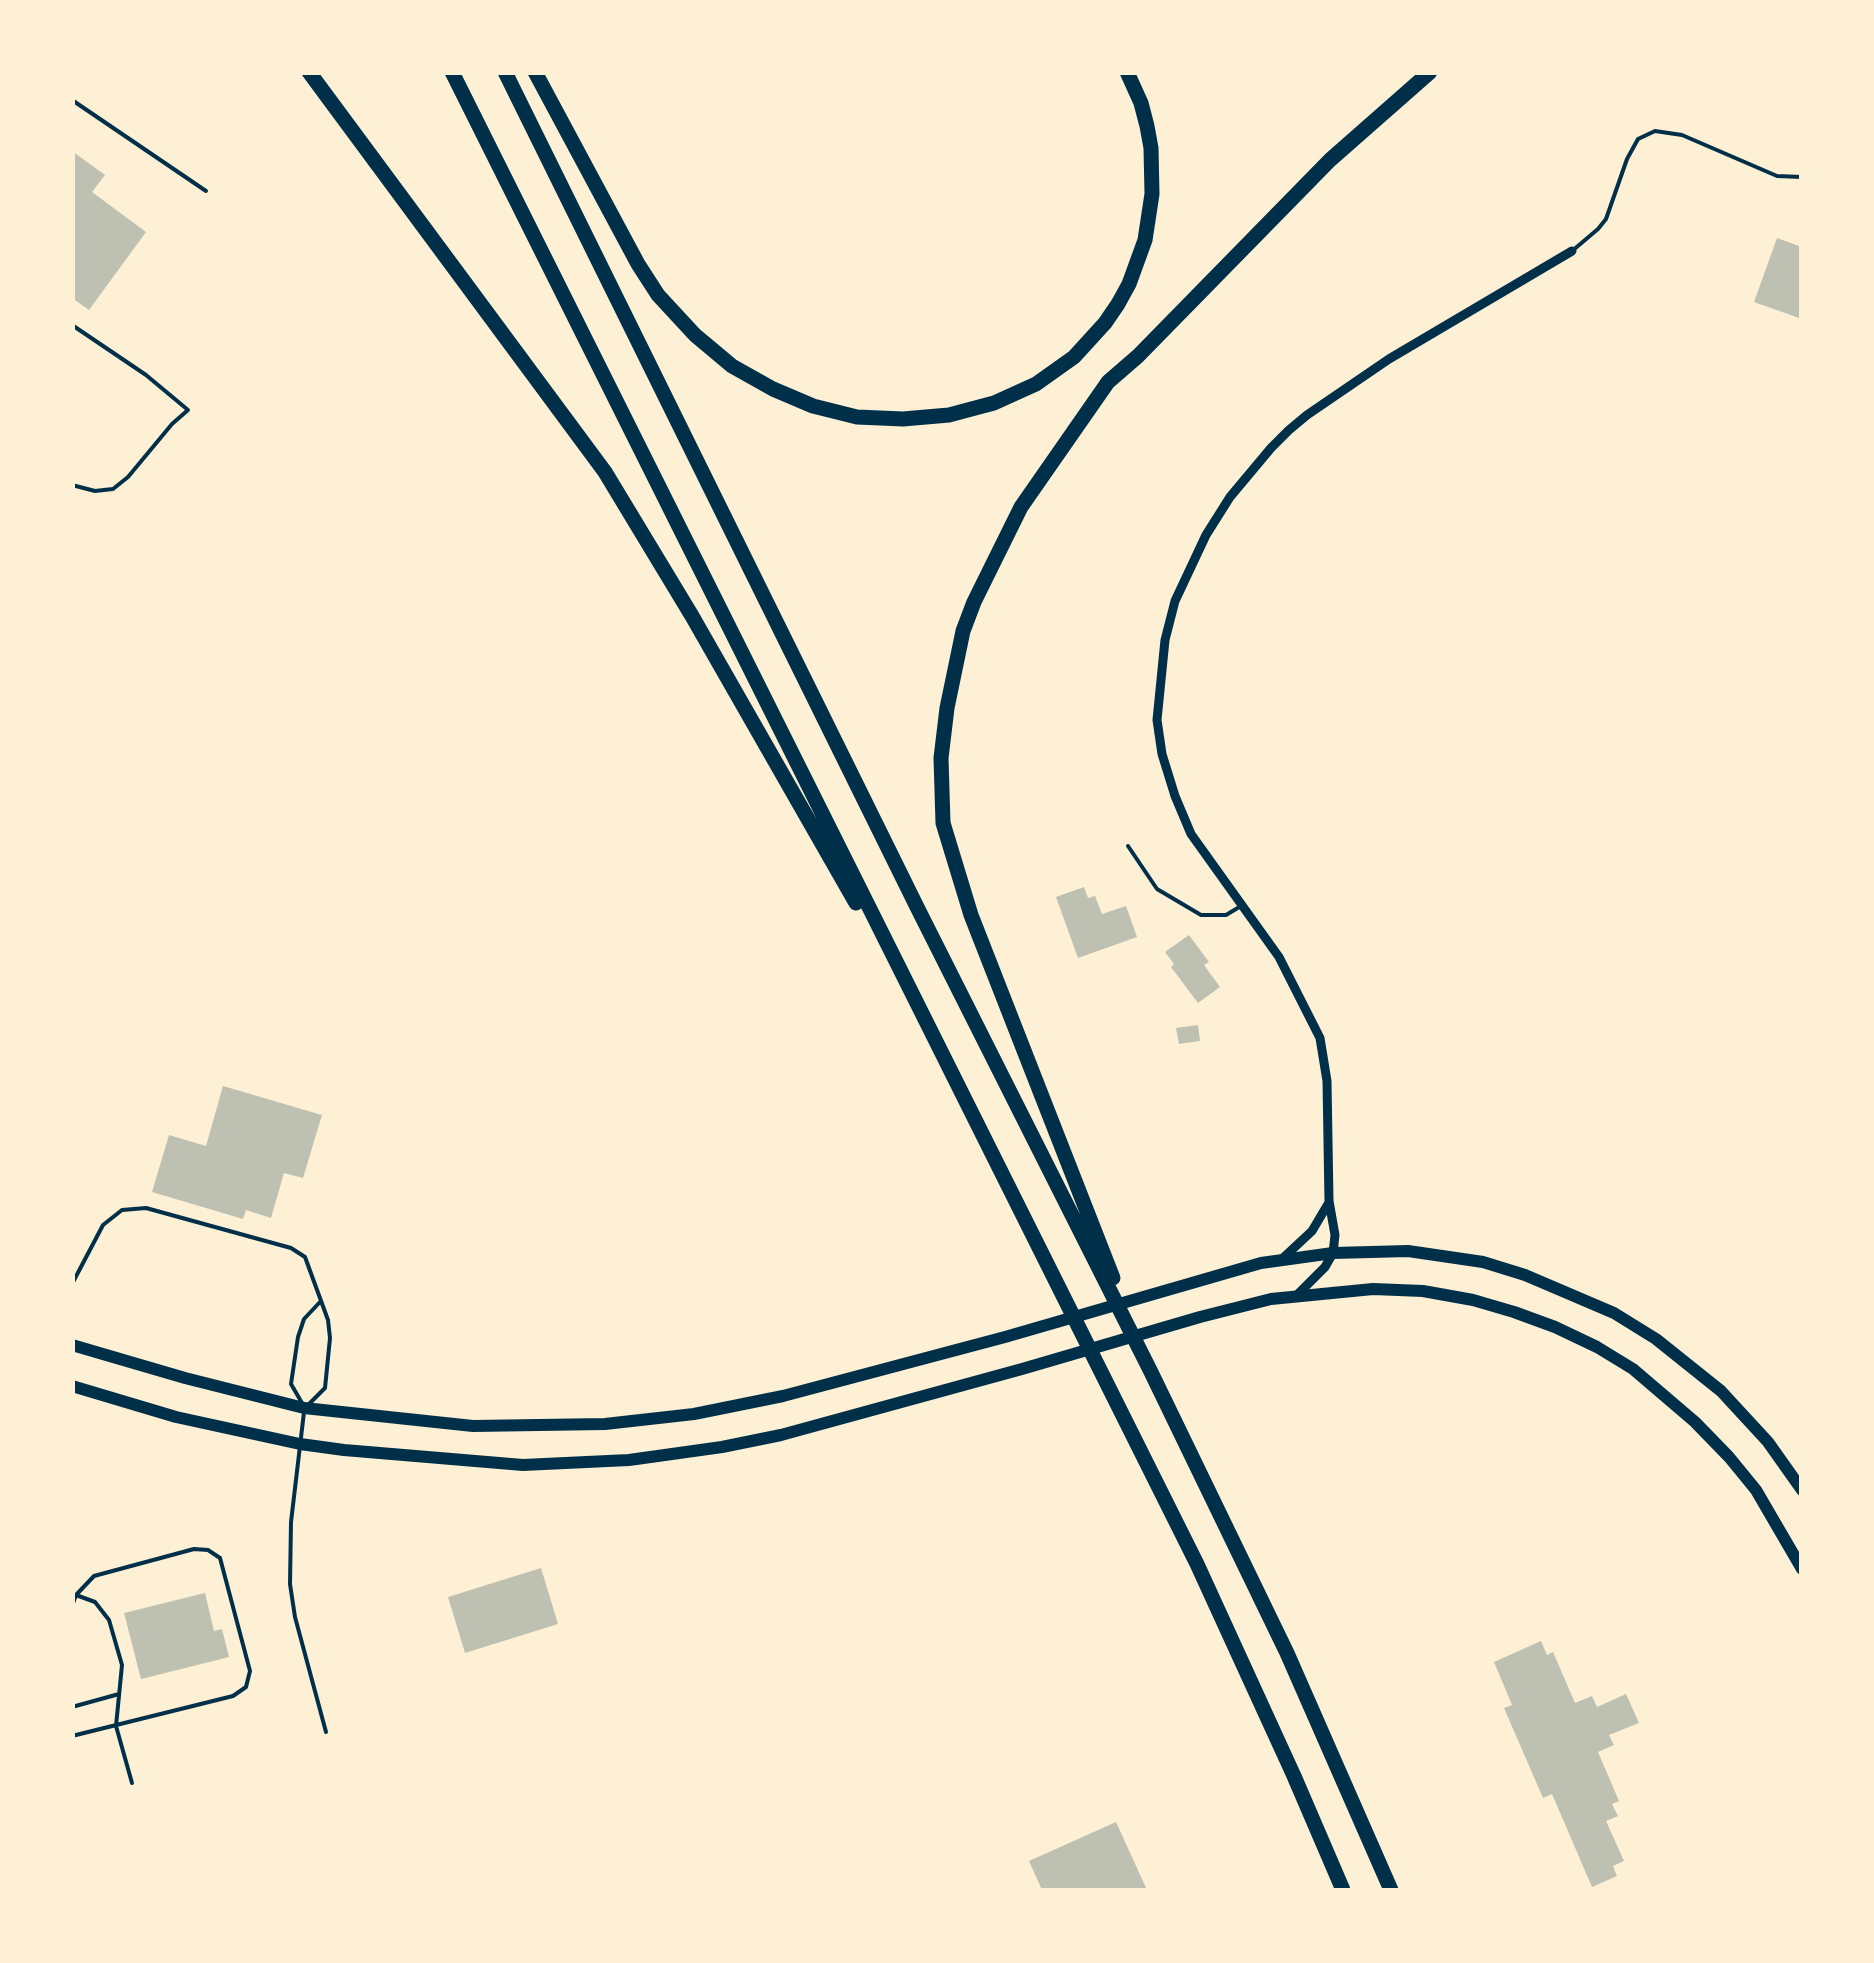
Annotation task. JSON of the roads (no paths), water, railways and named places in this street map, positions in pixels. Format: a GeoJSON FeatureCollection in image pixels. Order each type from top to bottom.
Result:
{"type":"FeatureCollection","features":[{"type":"Feature","properties":{"kind":"highway"},"geometry":{"type":"LineString","coordinates":[[309,72],[605,472],[937,1044]]}},
{"type":"Feature","properties":{"kind":"highway"},"geometry":{"type":"LineString","coordinates":[[452,72],[1198,1564],[1343,1890]]}},
{"type":"Feature","properties":{"kind":"highway"},"geometry":{"type":"LineString","coordinates":[[505,72],[1150,1370],[1287,1653],[1390,1890]]}},
{"type":"Feature","properties":{"kind":"highway"},"geometry":{"type":"LineString","coordinates":[[535,72],[638,264],[658,295],[695,335],[732,366],[813,406],[856,417],[903,419],[949,415],[994,403],[1036,384],[1074,357],[1118,304],[1145,240],[1152,194],[1147,126],[1127,72]]}},
{"type":"Feature","properties":{"kind":"highway"},"geometry":{"type":"LineString","coordinates":[[1150,1370],[970,916],[943,823],[941,758],[946,708],[963,630],[1021,507],[1108,382],[1330,160],[1430,72]]}},
{"type":"Feature","properties":{"kind":"main road"},"geometry":{"type":"LineString","coordinates":[[72,1345],[304,1408],[473,1426],[566,1426],[652,1420],[783,1396],[1282,1259],[1333,1252],[1408,1251],[1482,1262],[1525,1275],[1614,1313],[1656,1339],[1721,1392],[1768,1442],[1802,1490]]}},
{"type":"Feature","properties":{"kind":"main road"},"geometry":{"type":"LineString","coordinates":[[72,1386],[176,1417],[300,1444],[523,1465],[628,1460],[706,1450],[782,1434],[1271,1299],[1373,1289],[1440,1294],[1473,1300],[1555,1327],[1633,1368],[1696,1422],[1729,1457],[1756,1490],[1802,1569]]}},
{"type":"Feature","properties":{"kind":"street"},"geometry":{"type":"LineString","coordinates":[[1297,1295],[1325,1267],[1333,1252],[1328,1202],[1327,1081],[1320,1038],[1280,957],[1190,834],[1162,754],[1156,720],[1165,640],[1175,602],[1230,497],[1270,448],[1307,415],[1389,359],[1572,250]]}},
{"type":"Feature","properties":{"kind":"street"},"geometry":{"type":"LineString","coordinates":[[1282,1259],[1312,1232],[1328,1202]]}},
{"type":"Feature","properties":{"kind":"lane"},"geometry":{"type":"LineString","coordinates":[[72,100],[206,191]]}},
{"type":"Feature","properties":{"kind":"lane"},"geometry":{"type":"LineString","coordinates":[[1572,250],[1606,219],[1638,139],[1655,131],[1682,135],[1777,176],[1802,176]]}},
{"type":"Feature","properties":{"kind":"lane"},"geometry":{"type":"LineString","coordinates":[[72,325],[146,375],[188,410],[113,489],[95,491],[72,485]]}},
{"type":"Feature","properties":{"kind":"lane"},"geometry":{"type":"LineString","coordinates":[[1128,846],[1158,889],[1200,914],[1226,915],[1242,905]]}},
{"type":"Feature","properties":{"kind":"lane"},"geometry":{"type":"LineString","coordinates":[[72,1284],[104,1225],[122,1210],[146,1208],[291,1248],[305,1257],[328,1320],[330,1338],[325,1388],[304,1408]]}},
{"type":"Feature","properties":{"kind":"lane"},"geometry":{"type":"LineString","coordinates":[[320,1302],[304,1320],[290,1384],[304,1408],[290,1522],[290,1584],[326,1732]]}},
{"type":"Feature","properties":{"kind":"lane"},"geometry":{"type":"LineString","coordinates":[[72,1606],[74,1596],[94,1576],[194,1549],[208,1550],[220,1558],[250,1671],[246,1686],[232,1696],[73,1735]]}},
{"type":"Feature","properties":{"kind":"lane"},"geometry":{"type":"LineString","coordinates":[[74,1596],[94,1602],[110,1620],[122,1665],[116,1726],[132,1783]]}},
{"type":"Feature","properties":{"kind":"lane"},"geometry":{"type":"LineString","coordinates":[[72,1707],[119,1694]]}}]}
